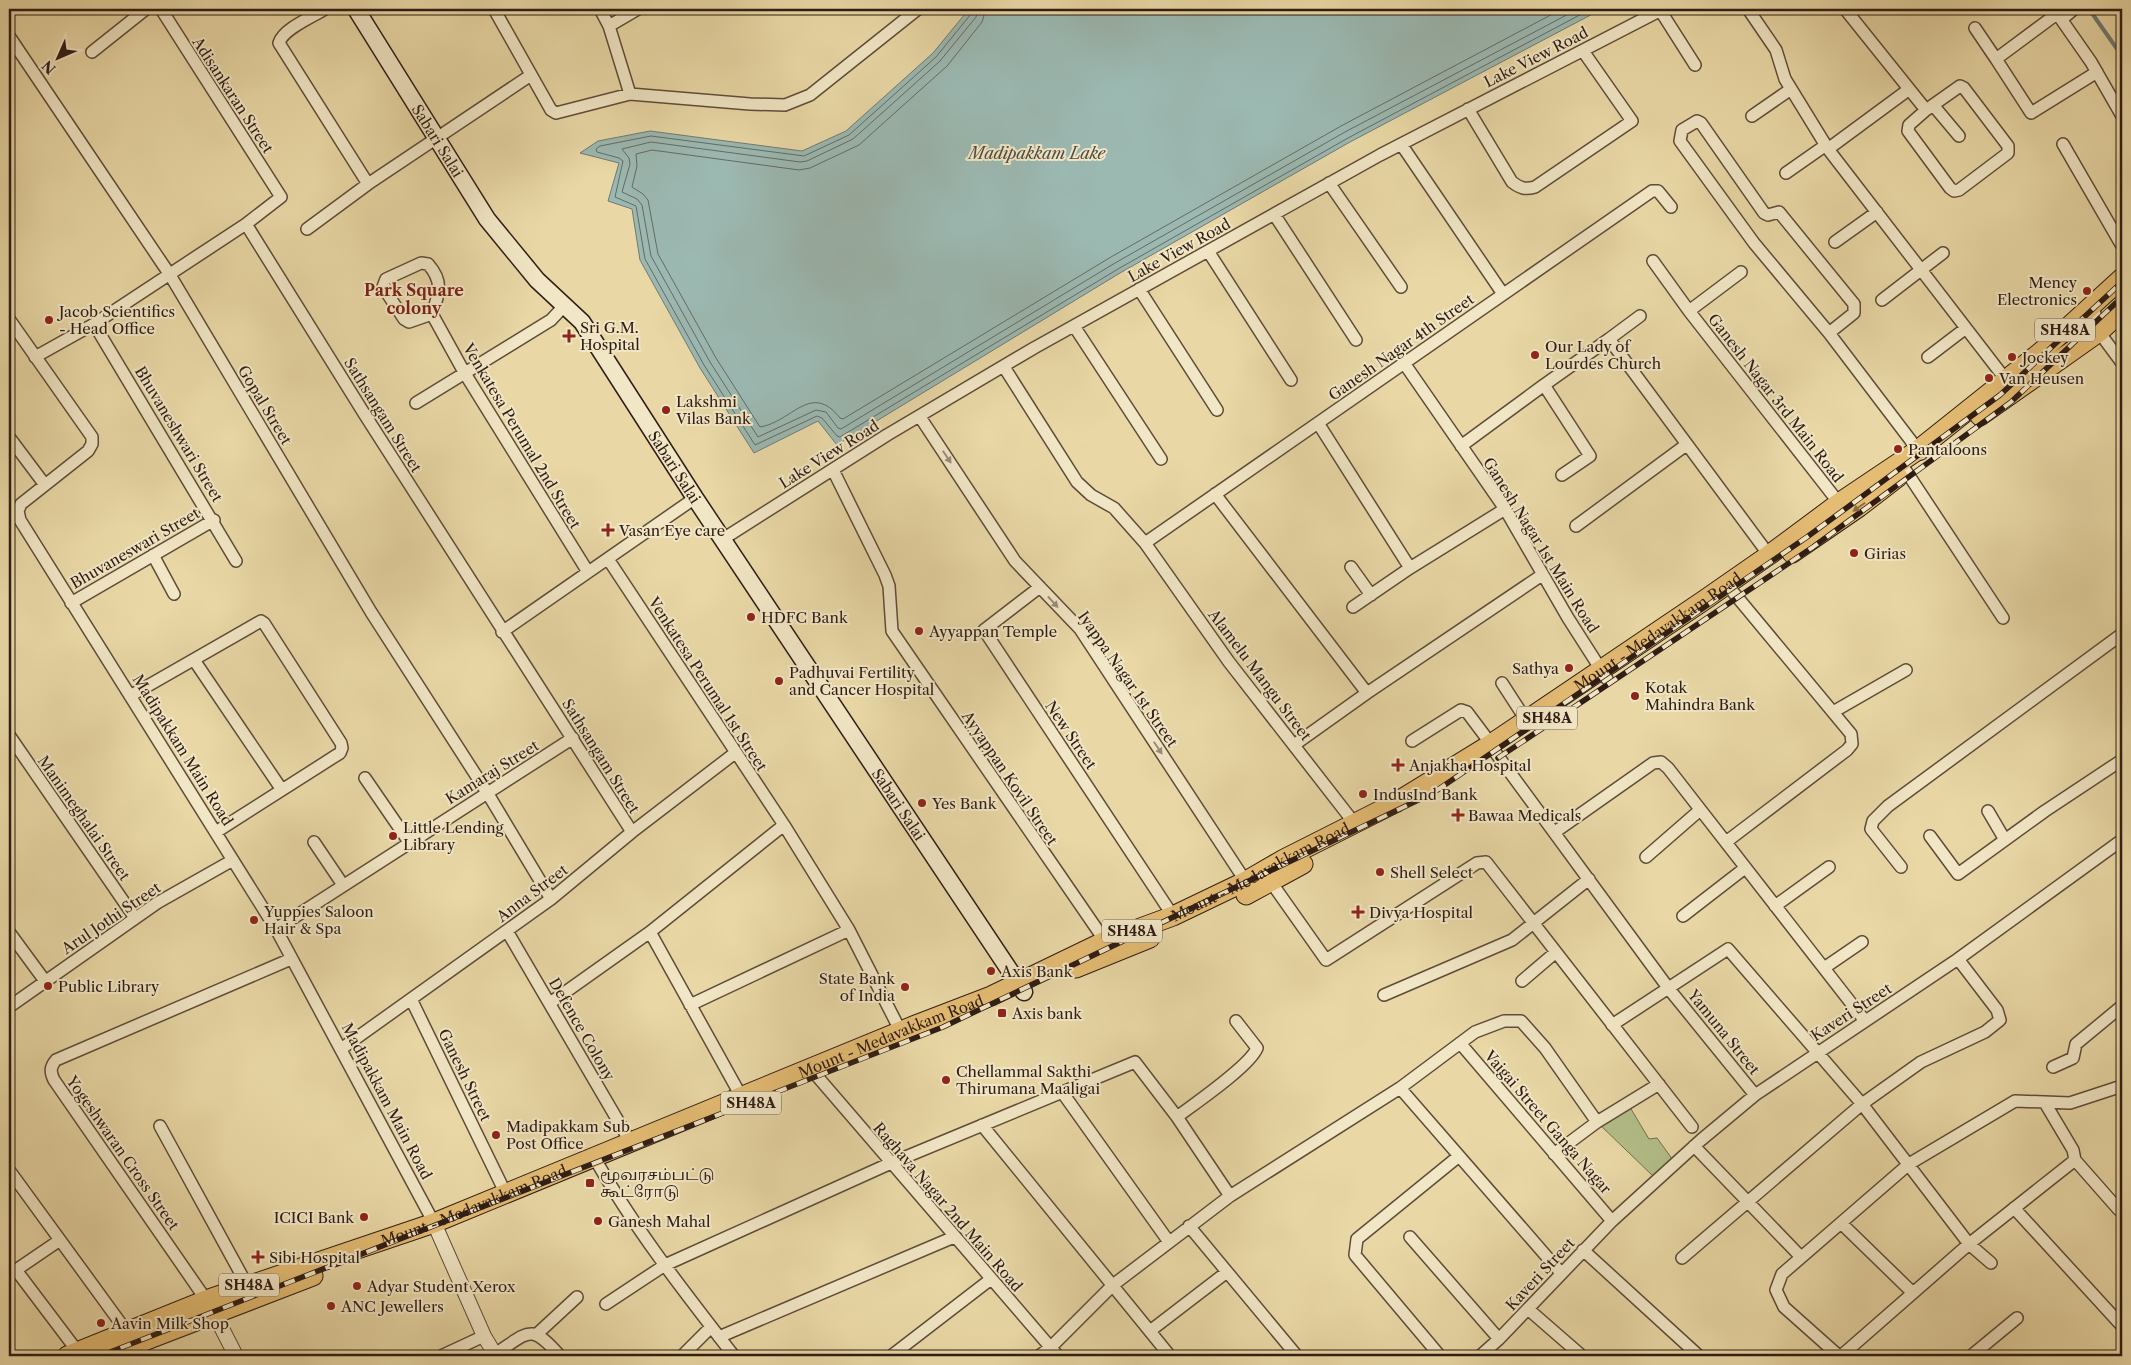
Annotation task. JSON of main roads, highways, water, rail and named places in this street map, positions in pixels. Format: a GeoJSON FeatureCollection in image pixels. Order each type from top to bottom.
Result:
{"type":"FeatureCollection","features":[{"type":"Feature","properties":{"kind":"main road","name":"Sabari Salai"},"geometry":{"type":"LineString","coordinates":[[356,9],[487,219],[537,280],[582,322],[696,498],[1022,987]]}},
{"type":"Feature","properties":{"kind":"main road","name":"Mount - Medavakkam Road"},"geometry":{"type":"LineString","coordinates":[[105,1356],[210,1306],[247,1285],[436,1226],[506,1192],[597,1163],[631,1143],[742,1096],[813,1073],[901,1032],[991,996],[1022,987],[1104,941],[1249,886],[1271,882],[1493,748],[1604,674],[1733,592],[1859,507],[1906,471],[1921,454],[2122,278]]}},
{"type":"Feature","properties":{"kind":"main road","name":"Mount - Medavakkam Road"},"geometry":{"type":"LineString","coordinates":[[210,1306],[436,1226],[597,1163],[1022,987],[1083,965],[1203,916],[1249,886],[1284,859],[1395,803],[1493,748],[1526,720],[1604,674],[1839,503],[1921,454],[2100,332],[2122,311]]}},
{"type":"Feature","properties":{"kind":"main road","name":"Mount - Medavakkam Road"},"geometry":{"type":"LineString","coordinates":[[72,1354],[131,1345]]}},
{"type":"Feature","properties":{"kind":"water","name":"Madipakkam Lake"},"geometry":{"type":"Polygon","coordinates":[[[969,9],[1602,9],[1350,142],[1120,273],[837,445],[818,421],[754,453],[700,368],[640,260],[632,209],[608,201],[619,163],[580,153],[598,141],[650,131],[802,151],[846,131],[933,53],[969,9]]]}},
{"type":"Feature","properties":{"kind":"waterway"},"geometry":{"type":"LineString","coordinates":[[2089,9],[2122,56]]}},
{"type":"Feature","properties":{"kind":"railway"},"geometry":{"type":"LineString","coordinates":[[100,1356],[943,1027],[1433,793],[1807,537],[2000,395],[2122,282]]}},
{"type":"Feature","properties":{"kind":"railway"},"geometry":{"type":"LineString","coordinates":[[1498,758],[1813,547],[2011,402],[2122,297]]}},
{"type":"Feature","properties":{"kind":"place","name":"Mency Electronics"},"geometry":{"type":"Point","coordinates":[2087,291]}},
{"type":"Feature","properties":{"kind":"place","name":"Jacob Scientifics - Head Office"},"geometry":{"type":"Point","coordinates":[49,320]}},
{"type":"Feature","properties":{"kind":"place","name":"Sri G.M. Hospital"},"geometry":{"type":"Point","coordinates":[569,336]}},
{"type":"Feature","properties":{"kind":"place","name":"Our Lady of Lourdes Church"},"geometry":{"type":"Point","coordinates":[1535,355]}},
{"type":"Feature","properties":{"kind":"place","name":"Jockey"},"geometry":{"type":"Point","coordinates":[2012,357]}},
{"type":"Feature","properties":{"kind":"place","name":"Van Heusen"},"geometry":{"type":"Point","coordinates":[1989,378]}},
{"type":"Feature","properties":{"kind":"place","name":"Lakshmi Vilas Bank"},"geometry":{"type":"Point","coordinates":[666,410]}},
{"type":"Feature","properties":{"kind":"place","name":"Pantaloons"},"geometry":{"type":"Point","coordinates":[1898,449]}},
{"type":"Feature","properties":{"kind":"place","name":"Vasan Eye care"},"geometry":{"type":"Point","coordinates":[608,530]}},
{"type":"Feature","properties":{"kind":"place","name":"Girias"},"geometry":{"type":"Point","coordinates":[1854,553]}},
{"type":"Feature","properties":{"kind":"place","name":"HDFC Bank"},"geometry":{"type":"Point","coordinates":[751,617]}},
{"type":"Feature","properties":{"kind":"place","name":"Ayyappan Temple"},"geometry":{"type":"Point","coordinates":[919,631]}},
{"type":"Feature","properties":{"kind":"place","name":"Sathya"},"geometry":{"type":"Point","coordinates":[1569,668]}},
{"type":"Feature","properties":{"kind":"place","name":"Padhuvai Fertility and Cancer Hospital"},"geometry":{"type":"Point","coordinates":[779,681]}},
{"type":"Feature","properties":{"kind":"place","name":"Kotak Mahindra Bank"},"geometry":{"type":"Point","coordinates":[1635,696]}},
{"type":"Feature","properties":{"kind":"place","name":"Anjakha Hospital"},"geometry":{"type":"Point","coordinates":[1398,765]}},
{"type":"Feature","properties":{"kind":"place","name":"IndusInd Bank"},"geometry":{"type":"Point","coordinates":[1363,794]}},
{"type":"Feature","properties":{"kind":"place","name":"Yes Bank"},"geometry":{"type":"Point","coordinates":[922,803]}},
{"type":"Feature","properties":{"kind":"place","name":"Bawaa Medicals"},"geometry":{"type":"Point","coordinates":[1458,815]}},
{"type":"Feature","properties":{"kind":"place","name":"Little Lending Library"},"geometry":{"type":"Point","coordinates":[393,836]}},
{"type":"Feature","properties":{"kind":"place","name":"Shell Select"},"geometry":{"type":"Point","coordinates":[1380,872]}},
{"type":"Feature","properties":{"kind":"place","name":"Divya Hospital"},"geometry":{"type":"Point","coordinates":[1358,912]}},
{"type":"Feature","properties":{"kind":"place","name":"Yuppies Saloon Hair & Spa"},"geometry":{"type":"Point","coordinates":[254,920]}},
{"type":"Feature","properties":{"kind":"place","name":"Axis Bank"},"geometry":{"type":"Point","coordinates":[991,971]}},
{"type":"Feature","properties":{"kind":"place","name":"Public Library"},"geometry":{"type":"Point","coordinates":[48,986]}},
{"type":"Feature","properties":{"kind":"place","name":"State Bank of India"},"geometry":{"type":"Point","coordinates":[905,987]}},
{"type":"Feature","properties":{"kind":"place","name":"Axis bank"},"geometry":{"type":"Point","coordinates":[1002,1013]}},
{"type":"Feature","properties":{"kind":"place","name":"Chellammal Sakthi Thirumana Maaligai"},"geometry":{"type":"Point","coordinates":[946,1080]}},
{"type":"Feature","properties":{"kind":"place","name":"Madipakkam Sub Post Office"},"geometry":{"type":"Point","coordinates":[496,1135]}},
{"type":"Feature","properties":{"kind":"place","name":"மூவரசம்பட்டு கூட்ரோடு"},"geometry":{"type":"Point","coordinates":[590,1183]}},
{"type":"Feature","properties":{"kind":"place","name":"ICICI Bank"},"geometry":{"type":"Point","coordinates":[364,1217]}},
{"type":"Feature","properties":{"kind":"place","name":"Ganesh Mahal"},"geometry":{"type":"Point","coordinates":[598,1221]}},
{"type":"Feature","properties":{"kind":"place","name":"Sibi Hospital"},"geometry":{"type":"Point","coordinates":[258,1257]}},
{"type":"Feature","properties":{"kind":"place","name":"Adyar Student Xerox"},"geometry":{"type":"Point","coordinates":[357,1286]}},
{"type":"Feature","properties":{"kind":"place","name":"ANC Jewellers"},"geometry":{"type":"Point","coordinates":[331,1306]}},
{"type":"Feature","properties":{"kind":"place","name":"Aavin Milk Shop"},"geometry":{"type":"Point","coordinates":[101,1323]}},
{"type":"Feature","properties":{"kind":"district","name":"Park Square colony"},"geometry":{"type":"Point","coordinates":[414,299]}}]}
